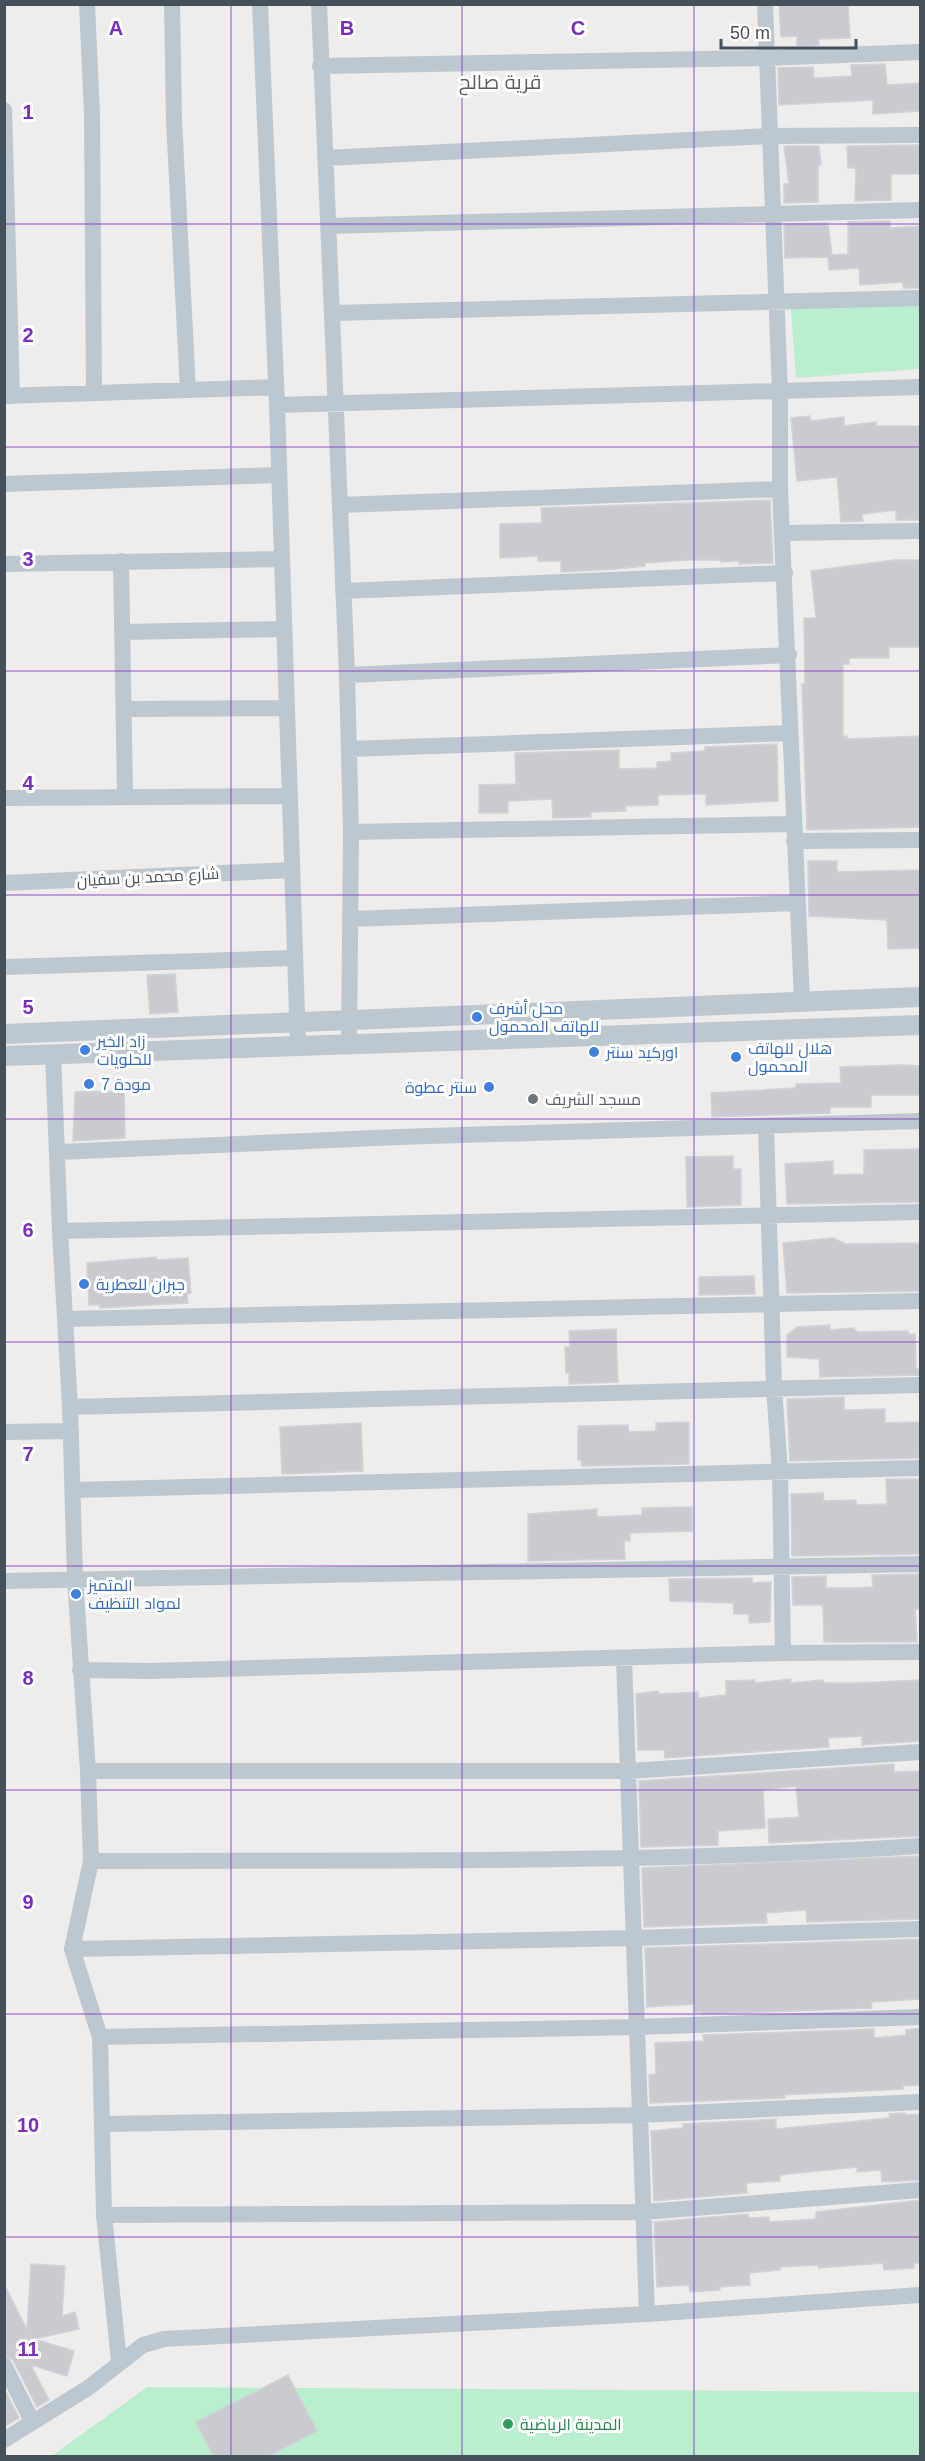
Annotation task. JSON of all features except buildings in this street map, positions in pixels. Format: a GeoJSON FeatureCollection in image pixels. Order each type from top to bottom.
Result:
{"type":"FeatureCollection","features":[{"type":"Feature","properties":{"kind":"street"},"geometry":{"type":"LineString","coordinates":[[87,4],[92,114],[94,392]]}},
{"type":"Feature","properties":{"kind":"street"},"geometry":{"type":"LineString","coordinates":[[172,4],[174,120],[188,390]]}},
{"type":"Feature","properties":{"kind":"street"},"geometry":{"type":"LineString","coordinates":[[260,4],[277,405],[298,1045]]}},
{"type":"Feature","properties":{"kind":"street"},"geometry":{"type":"LineString","coordinates":[[319,4],[347,675],[351,832],[349,1044]]}},
{"type":"Feature","properties":{"kind":"street"},"geometry":{"type":"LineString","coordinates":[[765,4],[765,58],[774,214],[780,393],[780,489],[789,655],[790,733],[802,1001]]}},
{"type":"Feature","properties":{"kind":"street"},"geometry":{"type":"LineString","coordinates":[[320,66],[765,58],[921,52]]}},
{"type":"Feature","properties":{"kind":"street"},"geometry":{"type":"LineString","coordinates":[[4,110],[8,396],[276,387]]}},
{"type":"Feature","properties":{"kind":"street"},"geometry":{"type":"LineString","coordinates":[[325,158],[770,136],[921,135]]}},
{"type":"Feature","properties":{"kind":"street"},"geometry":{"type":"LineString","coordinates":[[329,226],[921,210]]}},
{"type":"Feature","properties":{"kind":"street"},"geometry":{"type":"LineString","coordinates":[[333,313],[921,298]]}},
{"type":"Feature","properties":{"kind":"street"},"geometry":{"type":"LineString","coordinates":[[277,405],[780,393],[921,387]]}},
{"type":"Feature","properties":{"kind":"street"},"geometry":{"type":"LineString","coordinates":[[4,484],[278,475]]}},
{"type":"Feature","properties":{"kind":"street"},"geometry":{"type":"LineString","coordinates":[[340,505],[780,489]]}},
{"type":"Feature","properties":{"kind":"street"},"geometry":{"type":"LineString","coordinates":[[782,533],[921,531]]}},
{"type":"Feature","properties":{"kind":"street"},"geometry":{"type":"LineString","coordinates":[[4,564],[281,559]]}},
{"type":"Feature","properties":{"kind":"street"},"geometry":{"type":"LineString","coordinates":[[121,561],[125,795]]}},
{"type":"Feature","properties":{"kind":"street"},"geometry":{"type":"LineString","coordinates":[[343,591],[785,573]]}},
{"type":"Feature","properties":{"kind":"street"},"geometry":{"type":"LineString","coordinates":[[122,632],[283,629]]}},
{"type":"Feature","properties":{"kind":"street"},"geometry":{"type":"LineString","coordinates":[[347,675],[789,655]]}},
{"type":"Feature","properties":{"kind":"street"},"geometry":{"type":"LineString","coordinates":[[124,709],[287,708]]}},
{"type":"Feature","properties":{"kind":"street"},"geometry":{"type":"LineString","coordinates":[[349,749],[790,733]]}},
{"type":"Feature","properties":{"kind":"street"},"geometry":{"type":"LineString","coordinates":[[4,798],[125,795],[290,796]]}},
{"type":"Feature","properties":{"kind":"street"},"geometry":{"type":"LineString","coordinates":[[351,832],[794,833],[921,840]]}},
{"type":"Feature","properties":{"kind":"street","name":"شارع محمد بن سفيان"},"geometry":{"type":"LineString","coordinates":[[4,883],[292,870]]}},
{"type":"Feature","properties":{"kind":"street"},"geometry":{"type":"LineString","coordinates":[[350,919],[797,903]]}},
{"type":"Feature","properties":{"kind":"street"},"geometry":{"type":"LineString","coordinates":[[4,967],[295,958]]}},
{"type":"Feature","properties":{"kind":"street"},"geometry":{"type":"LineString","coordinates":[[4,1034],[921,997]]}},
{"type":"Feature","properties":{"kind":"street"},"geometry":{"type":"LineString","coordinates":[[4,1056],[921,1025]]}},
{"type":"Feature","properties":{"kind":"street"},"geometry":{"type":"LineString","coordinates":[[53,1054],[74,1490],[75,1578],[88,1771],[90,1861],[72,1949],[100,2037],[104,2124],[104,2215],[119,2361]]}},
{"type":"Feature","properties":{"kind":"street"},"geometry":{"type":"LineString","coordinates":[[59,1152],[398,1137],[766,1128],[921,1121]]}},
{"type":"Feature","properties":{"kind":"street"},"geometry":{"type":"LineString","coordinates":[[766,1128],[774,1387],[780,1472],[783,1653]]}},
{"type":"Feature","properties":{"kind":"street"},"geometry":{"type":"LineString","coordinates":[[60,1231],[921,1212]]}},
{"type":"Feature","properties":{"kind":"street"},"geometry":{"type":"LineString","coordinates":[[66,1319],[921,1301]]}},
{"type":"Feature","properties":{"kind":"street"},"geometry":{"type":"LineString","coordinates":[[70,1407],[921,1385]]}},
{"type":"Feature","properties":{"kind":"street"},"geometry":{"type":"LineString","coordinates":[[4,1432],[71,1431]]}},
{"type":"Feature","properties":{"kind":"street"},"geometry":{"type":"LineString","coordinates":[[74,1490],[921,1468]]}},
{"type":"Feature","properties":{"kind":"street"},"geometry":{"type":"LineString","coordinates":[[4,1581],[921,1564]]}},
{"type":"Feature","properties":{"kind":"street"},"geometry":{"type":"LineString","coordinates":[[80,1670],[151,1671],[783,1653],[921,1652]]}},
{"type":"Feature","properties":{"kind":"street"},"geometry":{"type":"LineString","coordinates":[[624,1658],[647,2314]]}},
{"type":"Feature","properties":{"kind":"street"},"geometry":{"type":"LineString","coordinates":[[88,1771],[628,1771],[921,1752]]}},
{"type":"Feature","properties":{"kind":"street"},"geometry":{"type":"LineString","coordinates":[[90,1861],[631,1859],[806,1853],[921,1846]]}},
{"type":"Feature","properties":{"kind":"street"},"geometry":{"type":"LineString","coordinates":[[72,1949],[635,1938],[921,1929]]}},
{"type":"Feature","properties":{"kind":"street"},"geometry":{"type":"LineString","coordinates":[[100,2037],[637,2027],[921,2017]]}},
{"type":"Feature","properties":{"kind":"street"},"geometry":{"type":"LineString","coordinates":[[104,2124],[640,2115],[921,2102]]}},
{"type":"Feature","properties":{"kind":"street"},"geometry":{"type":"LineString","coordinates":[[104,2215],[644,2212],[921,2190]]}},
{"type":"Feature","properties":{"kind":"street"},"geometry":{"type":"LineString","coordinates":[[4,2440],[88,2388],[119,2361],[143,2345],[164,2339],[647,2314],[921,2295]]}},
{"type":"Feature","properties":{"kind":"street"},"geometry":{"type":"LineString","coordinates":[[7,2375],[32,2421]]}},
{"type":"Feature","properties":{"kind":"green space"},"geometry":{"type":"Polygon","coordinates":[[[920,300],[920,369],[796,378],[791,309],[920,300]]]}},
{"type":"Feature","properties":{"kind":"green space","name":"المدينة الرياضية"},"geometry":{"type":"Polygon","coordinates":[[[147,2387],[920,2392],[920,2456],[52,2456],[147,2387]]]}},
{"type":"Feature","properties":{"kind":"place","name":"محل أشرف للهاتف المحمول"},"geometry":{"type":"Point","coordinates":[477,1017]}},
{"type":"Feature","properties":{"kind":"place","name":"زاد الخير للحلويات"},"geometry":{"type":"Point","coordinates":[85,1050]}},
{"type":"Feature","properties":{"kind":"place","name":"اوركيد سنتر"},"geometry":{"type":"Point","coordinates":[594,1052]}},
{"type":"Feature","properties":{"kind":"place","name":"هلال للهاتف المحمول"},"geometry":{"type":"Point","coordinates":[736,1057]}},
{"type":"Feature","properties":{"kind":"place","name":"مودة 7"},"geometry":{"type":"Point","coordinates":[89,1084]}},
{"type":"Feature","properties":{"kind":"place","name":"سنتر عطوة"},"geometry":{"type":"Point","coordinates":[489,1087]}},
{"type":"Feature","properties":{"kind":"place","name":"مسجد الشريف"},"geometry":{"type":"Point","coordinates":[533,1099]}},
{"type":"Feature","properties":{"kind":"place","name":"جبران للعطرية"},"geometry":{"type":"Point","coordinates":[84,1284]}},
{"type":"Feature","properties":{"kind":"place","name":"المتميز لمواد التنظيف"},"geometry":{"type":"Point","coordinates":[76,1594]}},
{"type":"Feature","properties":{"kind":"place","name":"المدينة الرياضية"},"geometry":{"type":"Point","coordinates":[508,2424]}},
{"type":"Feature","properties":{"kind":"district","name":"قرية صالح"},"geometry":{"type":"Point","coordinates":[500,82]}}]}
